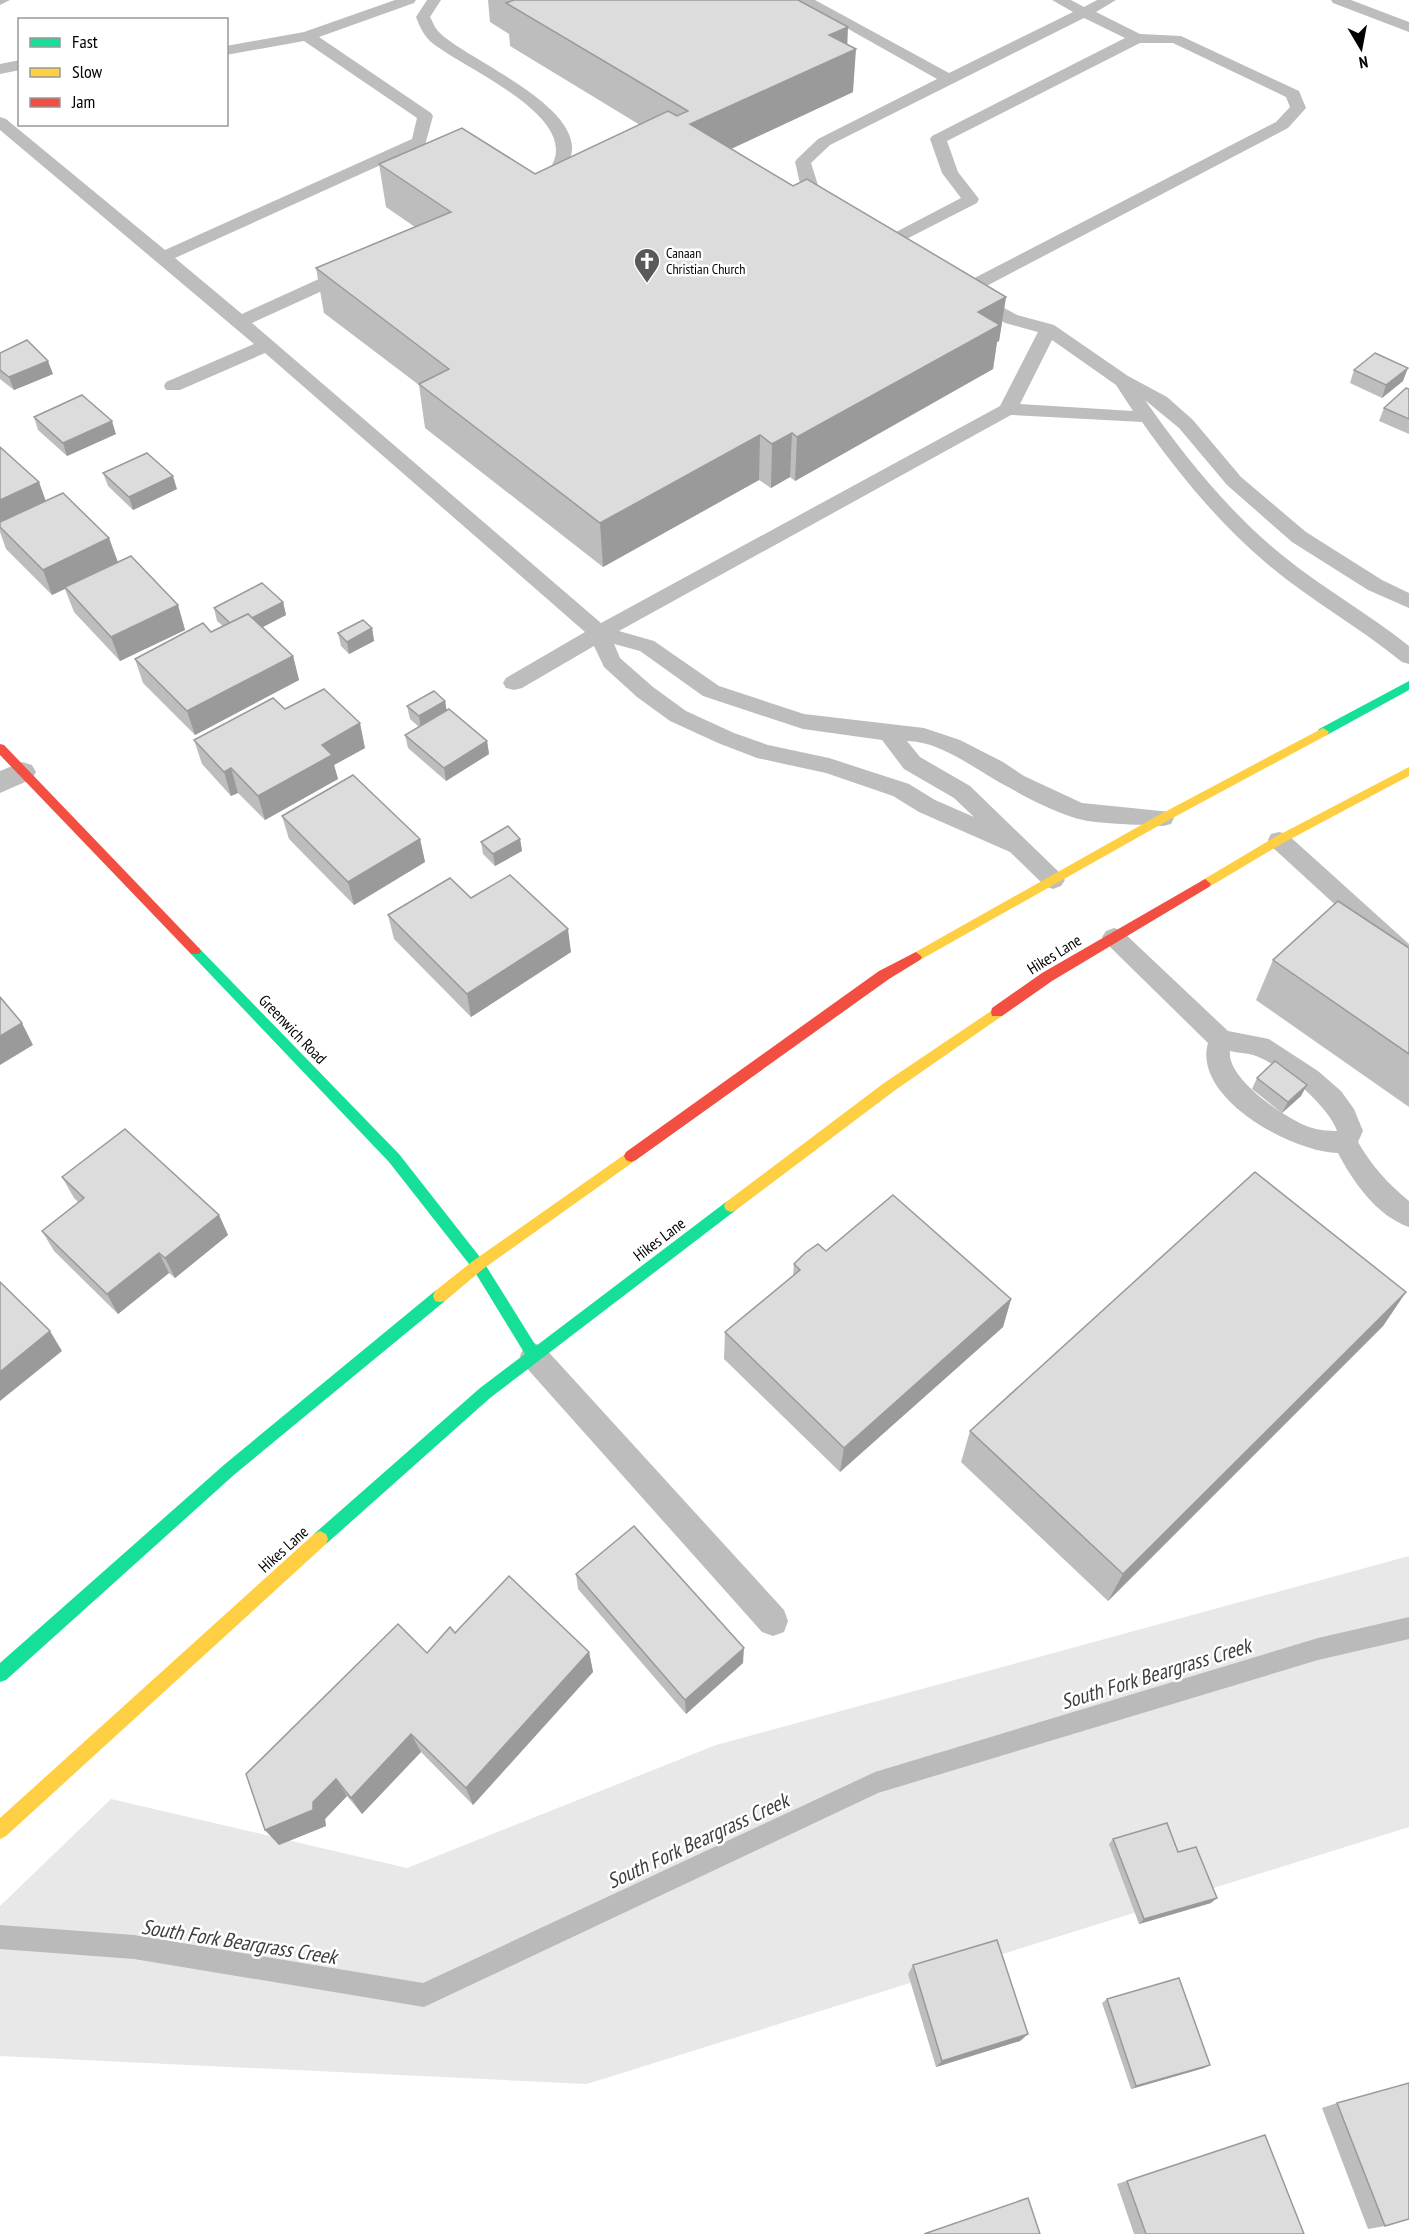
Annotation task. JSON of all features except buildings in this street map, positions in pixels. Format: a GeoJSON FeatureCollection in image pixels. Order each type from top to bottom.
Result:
{"type":"FeatureCollection","features":[{"type":"Feature","properties":{"kind":"main road"},"geometry":{"type":"LineString","coordinates":[[0,1674],[230,1469],[478,1265],[884,975],[1163,818],[1409,685]]}},
{"type":"Feature","properties":{"kind":"main road","name":"Greenwich Road"},"geometry":{"type":"LineString","coordinates":[[0,748],[11,777],[394,1158],[478,1265],[534,1356]]}},
{"type":"Feature","properties":{"kind":"main road","name":"Hikes Lane"},"geometry":{"type":"LineString","coordinates":[[0,1830],[348,1513],[485,1394],[889,1087],[1047,977],[1279,840],[1409,771]]}},
{"type":"Feature","properties":{"kind":"lane"},"geometry":{"type":"LineString","coordinates":[[228,51],[307,36],[410,0]]}},
{"type":"Feature","properties":{"kind":"lane"},"geometry":{"type":"LineString","coordinates":[[434,0],[423,17],[433,36],[528,98],[545,111],[558,128],[565,145],[562,161],[553,174],[526,190]]}},
{"type":"Feature","properties":{"kind":"lane"},"geometry":{"type":"LineString","coordinates":[[804,0],[948,79]]}},
{"type":"Feature","properties":{"kind":"lane"},"geometry":{"type":"LineString","coordinates":[[1059,0],[1137,38],[1176,39],[1293,94],[1298,108],[1282,125],[958,288],[1011,319],[1048,329],[1121,380],[1160,401],[1186,424],[1234,481],[1299,537],[1375,585],[1409,601]]}},
{"type":"Feature","properties":{"kind":"lane"},"geometry":{"type":"LineString","coordinates":[[838,221],[815,203],[803,162],[824,142],[1109,0]]}},
{"type":"Feature","properties":{"kind":"lane"},"geometry":{"type":"LineString","coordinates":[[1338,0],[1409,27]]}},
{"type":"Feature","properties":{"kind":"lane"},"geometry":{"type":"LineString","coordinates":[[162,257],[419,142],[424,116],[307,36]]}},
{"type":"Feature","properties":{"kind":"lane"},"geometry":{"type":"LineString","coordinates":[[881,247],[971,199],[950,173],[938,139],[1137,38]]}},
{"type":"Feature","properties":{"kind":"lane"},"geometry":{"type":"LineString","coordinates":[[0,69],[18,65]]}},
{"type":"Feature","properties":{"kind":"lane"},"geometry":{"type":"LineString","coordinates":[[0,122],[267,345],[599,633],[611,662],[645,692],[678,716],[726,738],[765,752],[829,766],[901,790],[927,806],[1020,847]]}},
{"type":"Feature","properties":{"kind":"lane"},"geometry":{"type":"LineString","coordinates":[[864,237],[902,258]]}},
{"type":"Feature","properties":{"kind":"lane"},"geometry":{"type":"LineString","coordinates":[[240,322],[365,264]]}},
{"type":"Feature","properties":{"kind":"lane"},"geometry":{"type":"LineString","coordinates":[[1008,409],[1048,329]]}},
{"type":"Feature","properties":{"kind":"lane"},"geometry":{"type":"LineString","coordinates":[[173,386],[267,345]]}},
{"type":"Feature","properties":{"kind":"lane"},"geometry":{"type":"LineString","coordinates":[[1121,380],[1146,417],[1226,515],[1273,558],[1308,585],[1362,620],[1409,657]]}},
{"type":"Feature","properties":{"kind":"lane"},"geometry":{"type":"LineString","coordinates":[[514,683],[599,633],[1008,409],[1146,417]]}},
{"type":"Feature","properties":{"kind":"lane"},"geometry":{"type":"LineString","coordinates":[[599,633],[646,645],[711,691],[803,721],[889,733],[916,734],[952,746],[995,768],[1016,782],[1079,811],[1163,818]]}},
{"type":"Feature","properties":{"kind":"lane"},"geometry":{"type":"LineString","coordinates":[[889,733],[912,764],[962,792],[1053,880]]}},
{"type":"Feature","properties":{"kind":"lane"},"geometry":{"type":"LineString","coordinates":[[1279,840],[1409,958]]}},
{"type":"Feature","properties":{"kind":"lane"},"geometry":{"type":"LineString","coordinates":[[1114,937],[1221,1040],[1260,1046],[1280,1057],[1332,1098],[1345,1116],[1350,1131],[1346,1142],[1359,1168],[1382,1197],[1409,1216]]}},
{"type":"Feature","properties":{"kind":"lane"},"geometry":{"type":"LineString","coordinates":[[1221,1040],[1217,1057],[1223,1073],[1234,1087],[1263,1113],[1295,1133],[1330,1143],[1346,1142]]}},
{"type":"Feature","properties":{"kind":"lane"},"geometry":{"type":"LineString","coordinates":[[534,1356],[773,1621]]}},
{"type":"Feature","properties":{"kind":"shaded area"},"geometry":{"type":"Polygon","coordinates":[[[1409,1556],[1409,1827],[587,2084],[0,2056],[0,1906],[111,1799],[407,1868],[716,1745],[1409,1556]]]}},
{"type":"Feature","properties":{"kind":"waterway","name":"South Fork Beargrass Creek"},"geometry":{"type":"LineString","coordinates":[[0,1937],[134,1947],[424,1995],[875,1783],[1318,1649],[1409,1628]]}},
{"type":"Feature","properties":{"kind":"traffic: fast"},"geometry":{"type":"LineString","coordinates":[[1323,732],[1409,685]]}},
{"type":"Feature","properties":{"kind":"traffic: fast"},"geometry":{"type":"LineString","coordinates":[[195,951],[394,1158],[478,1265],[534,1356]]}},
{"type":"Feature","properties":{"kind":"traffic: fast"},"geometry":{"type":"LineString","coordinates":[[320,1539],[485,1393],[731,1206]]}},
{"type":"Feature","properties":{"kind":"traffic: fast"},"geometry":{"type":"LineString","coordinates":[[0,1674],[230,1469],[440,1296]]}},
{"type":"Feature","properties":{"kind":"traffic: slow"},"geometry":{"type":"LineString","coordinates":[[916,957],[1163,818],[1323,732]]}},
{"type":"Feature","properties":{"kind":"traffic: slow"},"geometry":{"type":"LineString","coordinates":[[1205,884],[1279,840],[1409,771]]}},
{"type":"Feature","properties":{"kind":"traffic: slow"},"geometry":{"type":"LineString","coordinates":[[731,1206],[889,1087],[997,1012]]}},
{"type":"Feature","properties":{"kind":"traffic: slow"},"geometry":{"type":"LineString","coordinates":[[440,1296],[478,1265],[631,1156]]}},
{"type":"Feature","properties":{"kind":"traffic: slow"},"geometry":{"type":"LineString","coordinates":[[0,1830],[320,1539]]}},
{"type":"Feature","properties":{"kind":"traffic: jam"},"geometry":{"type":"LineString","coordinates":[[0,748],[195,951]]}},
{"type":"Feature","properties":{"kind":"traffic: jam"},"geometry":{"type":"LineString","coordinates":[[997,1012],[1047,977],[1205,884]]}},
{"type":"Feature","properties":{"kind":"traffic: jam"},"geometry":{"type":"LineString","coordinates":[[631,1156],[884,975],[916,957]]}},
{"type":"Feature","properties":{"kind":"place","name":"Canaan Christian Church"},"geometry":{"type":"Point","coordinates":[647,284]}}]}
